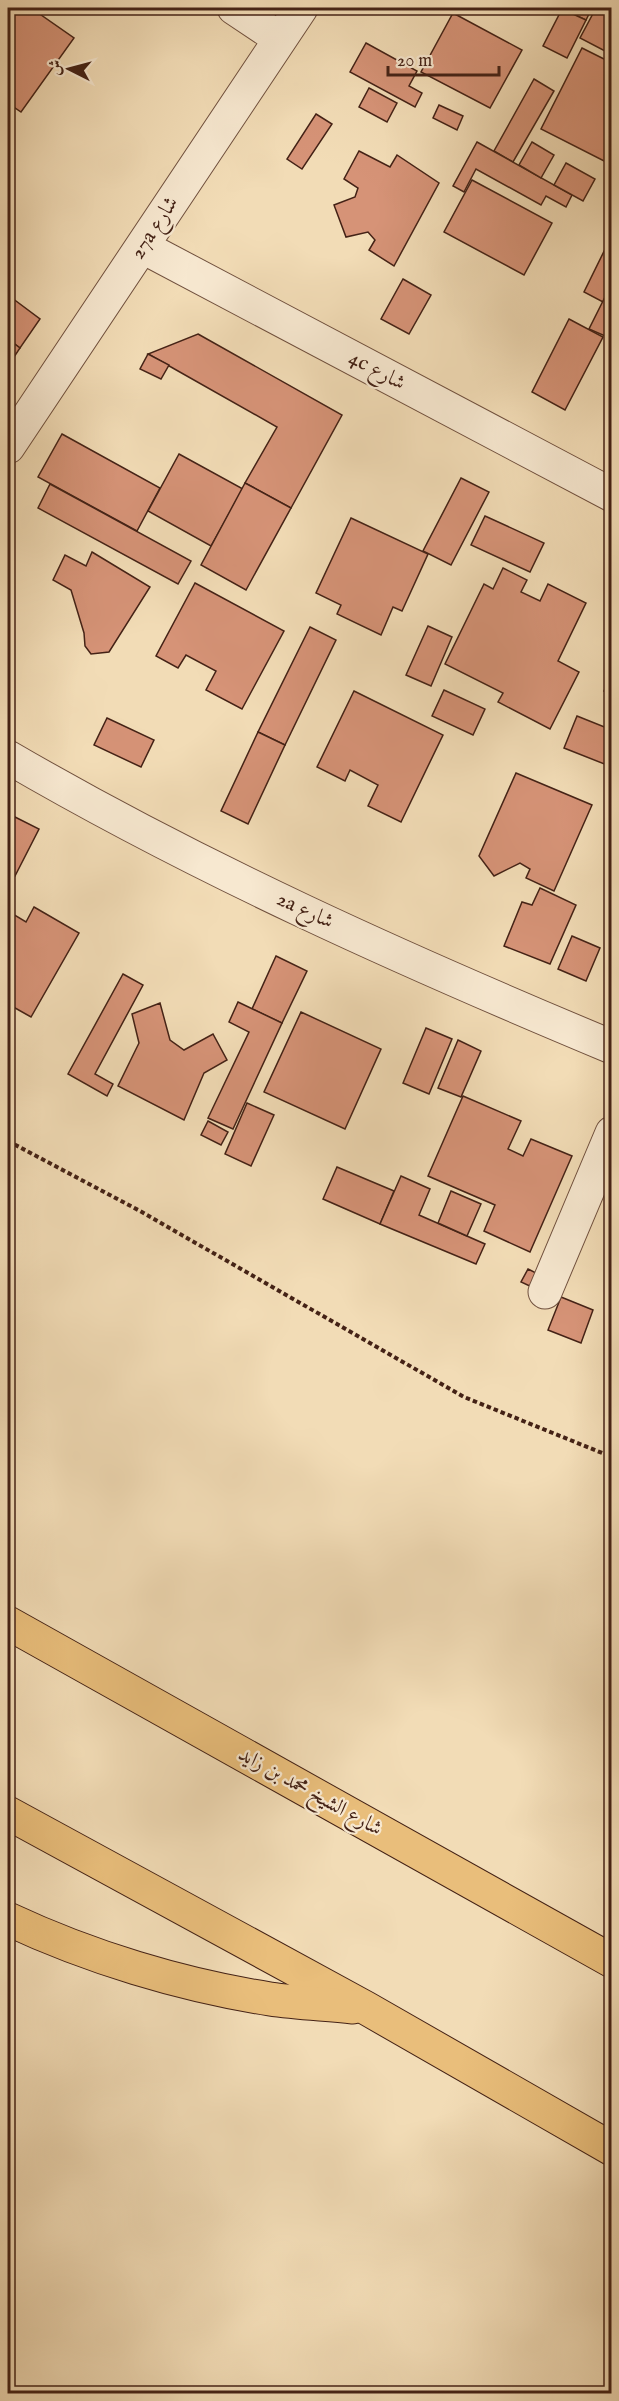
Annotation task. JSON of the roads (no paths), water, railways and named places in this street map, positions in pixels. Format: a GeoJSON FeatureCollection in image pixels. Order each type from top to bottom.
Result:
{"type":"FeatureCollection","features":[{"type":"Feature","properties":{"kind":"highway","name":"شارع الشيخ محمد بن زايد"},"geometry":{"type":"LineString","coordinates":[[8,1623],[612,1961]]}},
{"type":"Feature","properties":{"kind":"highway"},"geometry":{"type":"LineString","coordinates":[[8,1813],[366,2008],[612,2149]]}},
{"type":"Feature","properties":{"kind":"highway"},"geometry":{"type":"LineString","coordinates":[[8,1919],[87,1950],[178,1980],[271,1999],[366,2008]]}},
{"type":"Feature","properties":{"kind":"street"},"geometry":{"type":"LineString","coordinates":[[234,8],[279,38]]}},
{"type":"Feature","properties":{"kind":"street","name":"27a شارع"},"geometry":{"type":"LineString","coordinates":[[8,447],[301,8]]}},
{"type":"Feature","properties":{"kind":"street","name":"4c شارع"},"geometry":{"type":"LineString","coordinates":[[143,247],[612,495]]}},
{"type":"Feature","properties":{"kind":"street","name":"2a شارع"},"geometry":{"type":"LineString","coordinates":[[8,757],[245,882],[460,983],[612,1047]]}},
{"type":"Feature","properties":{"kind":"street"},"geometry":{"type":"LineString","coordinates":[[545,1292],[612,1133]]}}]}
